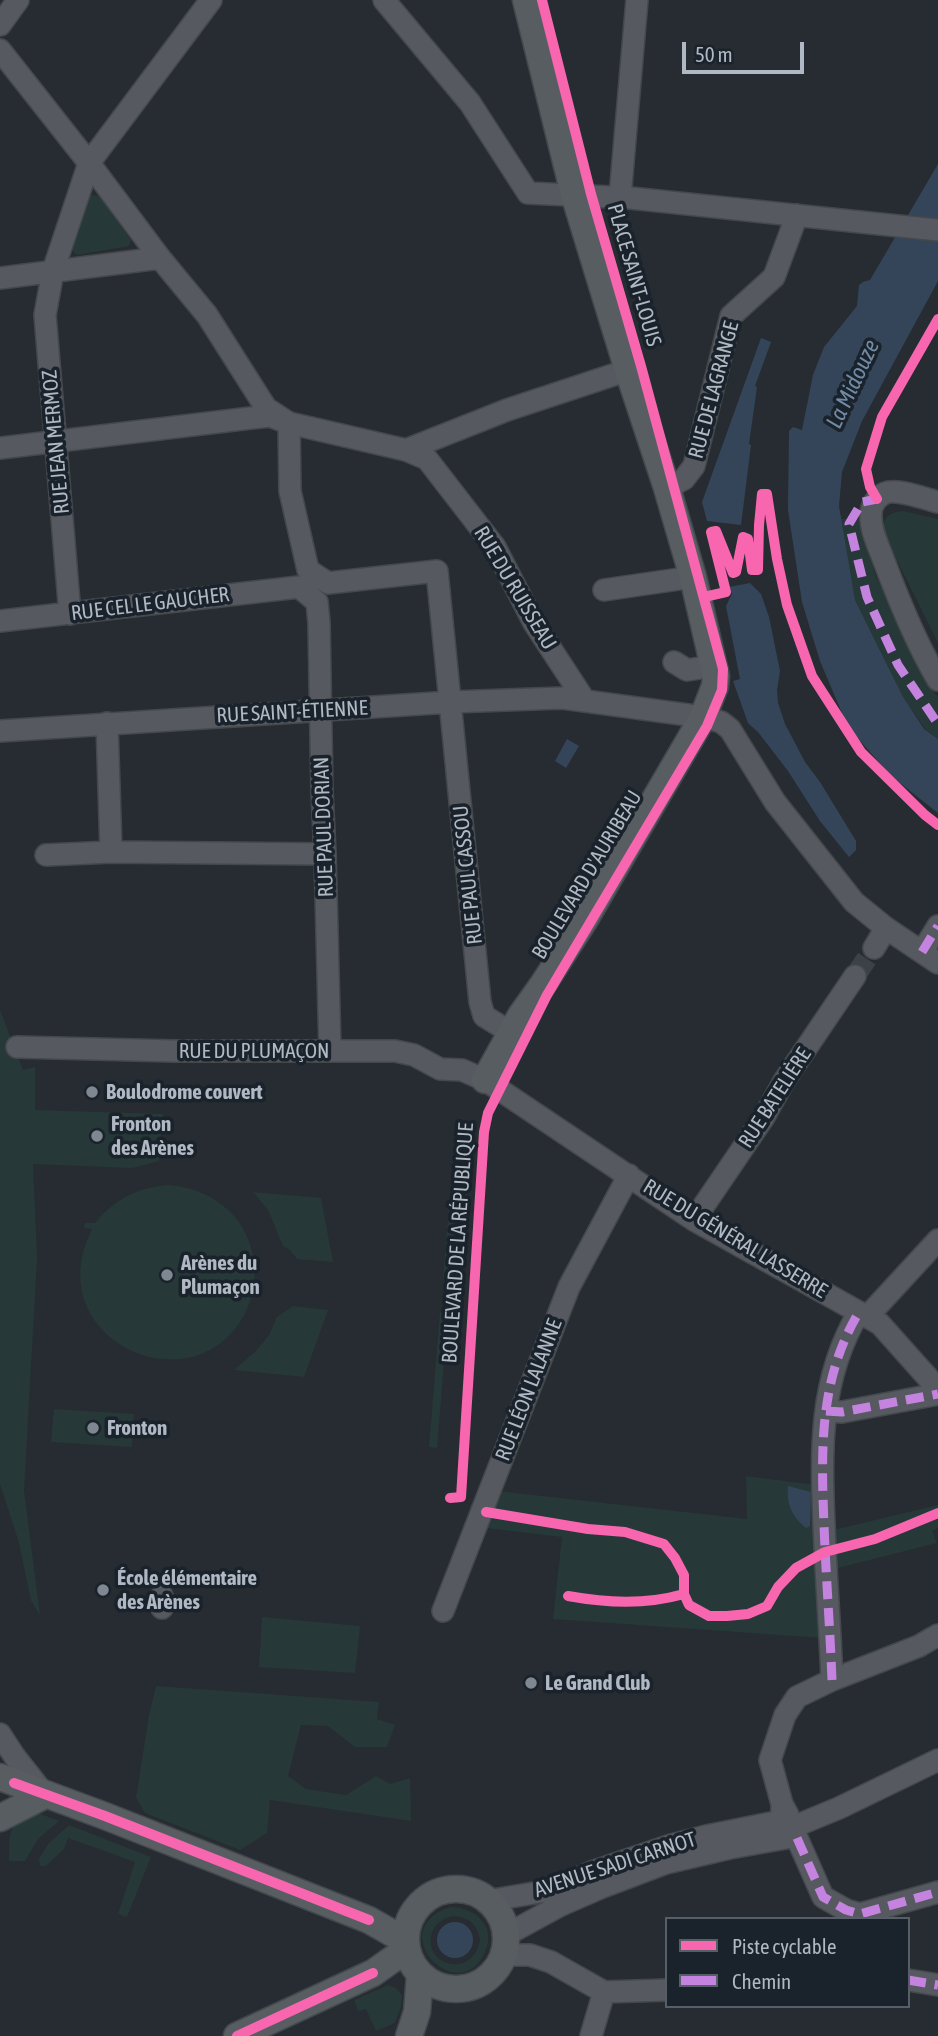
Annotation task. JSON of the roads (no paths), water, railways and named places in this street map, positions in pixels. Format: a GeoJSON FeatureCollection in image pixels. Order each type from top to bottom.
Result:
{"type":"FeatureCollection","features":[{"type":"Feature","properties":{"kind":"main road","name":"PLACE SAINT-LOUIS"},"geometry":{"type":"LineString","coordinates":[[526,0],[565,162],[585,233],[667,488],[692,577],[715,676]]}},
{"type":"Feature","properties":{"kind":"main road","name":"BOULEVARD D'AURIBEAU"},"geometry":{"type":"LineString","coordinates":[[485,1080],[510,1032],[584,921],[703,717],[715,676]]}},
{"type":"Feature","properties":{"kind":"main road"},"geometry":{"type":"LineString","coordinates":[[0,1777],[369,1920],[411,1950],[431,1983],[444,1988],[474,1986],[487,1978],[505,1945],[499,1913],[479,1895],[453,1889],[440,1892],[418,1906],[411,1950],[413,2024]]}},
{"type":"Feature","properties":{"kind":"main road"},"geometry":{"type":"LineString","coordinates":[[0,1818],[45,1795]]}},
{"type":"Feature","properties":{"kind":"main road"},"geometry":{"type":"LineString","coordinates":[[237,2036],[373,1973],[411,1950]]}},
{"type":"Feature","properties":{"kind":"main road"},"geometry":{"type":"LineString","coordinates":[[413,2024],[444,1988]]}},
{"type":"Feature","properties":{"kind":"street"},"geometry":{"type":"LineString","coordinates":[[0,25],[18,0]]}},
{"type":"Feature","properties":{"kind":"street"},"geometry":{"type":"LineString","coordinates":[[54,271],[89,163],[211,0]]}},
{"type":"Feature","properties":{"kind":"street"},"geometry":{"type":"LineString","coordinates":[[384,0],[470,103],[528,193],[574,194]]}},
{"type":"Feature","properties":{"kind":"street"},"geometry":{"type":"LineString","coordinates":[[625,197],[637,0]]}},
{"type":"Feature","properties":{"kind":"street","name":"RUE DU RUISSEAU"},"geometry":{"type":"LineString","coordinates":[[0,50],[207,315],[266,408],[289,423],[406,450],[427,459],[495,547],[534,623],[585,701]]}},
{"type":"Feature","properties":{"kind":"street","name":"PLACE SAINT-LOUIS"},"geometry":{"type":"LineString","coordinates":[[574,194],[938,230]]}},
{"type":"Feature","properties":{"kind":"street","name":"RUE DE LAGRANGE"},"geometry":{"type":"LineString","coordinates":[[667,488],[684,479],[694,466],[731,316],[774,276],[797,215]]}},
{"type":"Feature","properties":{"kind":"street"},"geometry":{"type":"LineString","coordinates":[[0,278],[160,258]]}},
{"type":"Feature","properties":{"kind":"street","name":"RUE JEAN MERMOZ"},"geometry":{"type":"LineString","coordinates":[[54,271],[46,315],[70,614]]}},
{"type":"Feature","properties":{"kind":"street"},"geometry":{"type":"LineString","coordinates":[[406,450],[506,410],[628,370]]}},
{"type":"Feature","properties":{"kind":"street"},"geometry":{"type":"LineString","coordinates":[[0,448],[270,416],[289,423],[290,491],[304,578],[317,602]]}},
{"type":"Feature","properties":{"kind":"street"},"geometry":{"type":"LineString","coordinates":[[938,502],[888,492],[877,499],[870,516],[874,535],[894,587],[938,680]]}},
{"type":"Feature","properties":{"kind":"street"},"geometry":{"type":"LineString","coordinates":[[304,578],[328,583],[438,571],[451,702]]}},
{"type":"Feature","properties":{"kind":"street"},"geometry":{"type":"LineString","coordinates":[[604,590],[692,577]]}},
{"type":"Feature","properties":{"kind":"street","name":"RUE CEL LE GAUCHER"},"geometry":{"type":"LineString","coordinates":[[0,621],[70,614],[304,578]]}},
{"type":"Feature","properties":{"kind":"street"},"geometry":{"type":"LineString","coordinates":[[317,602],[328,583]]}},
{"type":"Feature","properties":{"kind":"street","name":"RUE PAUL DORIAN"},"geometry":{"type":"LineString","coordinates":[[317,602],[330,1051]]}},
{"type":"Feature","properties":{"kind":"street"},"geometry":{"type":"LineString","coordinates":[[674,663],[687,670],[715,676]]}},
{"type":"Feature","properties":{"kind":"street","name":"RUE SAINT-ÉTIENNE"},"geometry":{"type":"LineString","coordinates":[[0,731],[451,702],[562,698],[585,701]]}},
{"type":"Feature","properties":{"kind":"street"},"geometry":{"type":"LineString","coordinates":[[585,701],[703,717],[721,722],[730,729],[775,802],[806,844],[854,902],[886,928],[930,957],[938,926]]}},
{"type":"Feature","properties":{"kind":"street","name":"RUE PAUL CASSOU"},"geometry":{"type":"LineString","coordinates":[[451,702],[480,1003],[484,1016],[510,1032]]}},
{"type":"Feature","properties":{"kind":"street"},"geometry":{"type":"LineString","coordinates":[[107,723],[111,852]]}},
{"type":"Feature","properties":{"kind":"street"},"geometry":{"type":"LineString","coordinates":[[46,855],[111,852],[326,855]]}},
{"type":"Feature","properties":{"kind":"street"},"geometry":{"type":"LineString","coordinates":[[874,948],[886,928]]}},
{"type":"Feature","properties":{"kind":"street","name":"RUE BATELIÈRE"},"geometry":{"type":"LineString","coordinates":[[694,1220],[855,976]]}},
{"type":"Feature","properties":{"kind":"street","name":"RUE DU PLUMAÇON"},"geometry":{"type":"LineString","coordinates":[[17,1047],[165,1051],[395,1051],[414,1055],[440,1069],[462,1070],[485,1080]]}},
{"type":"Feature","properties":{"kind":"street","name":"RUE DU GÉNÉRAL LASSERRE"},"geometry":{"type":"LineString","coordinates":[[485,1080],[694,1220],[880,1324],[938,1392]]}},
{"type":"Feature","properties":{"kind":"street","name":"RUE LÉON LALANNE"},"geometry":{"type":"LineString","coordinates":[[443,1611],[569,1287],[629,1175]]}},
{"type":"Feature","properties":{"kind":"street"},"geometry":{"type":"LineString","coordinates":[[832,1680],[821,1461],[831,1377],[845,1336],[863,1314],[938,1240]]}},
{"type":"Feature","properties":{"kind":"street"},"geometry":{"type":"LineString","coordinates":[[825,1411],[842,1412],[938,1392]]}},
{"type":"Feature","properties":{"kind":"street"},"geometry":{"type":"LineString","coordinates":[[938,1635],[919,1646],[832,1680],[797,1698],[785,1715],[770,1760],[790,1821],[823,1898],[860,1914],[938,1892]]}},
{"type":"Feature","properties":{"kind":"street"},"geometry":{"type":"LineString","coordinates":[[0,1734],[45,1795]]}},
{"type":"Feature","properties":{"kind":"street"},"geometry":{"type":"LineString","coordinates":[[790,1821],[839,1808],[938,1759]]}},
{"type":"Feature","properties":{"kind":"street","name":"AVENUE SADI CARNOT"},"geometry":{"type":"LineString","coordinates":[[487,1900],[552,1890],[594,1871],[671,1845],[790,1821],[786,1838],[666,1863],[561,1905],[505,1945]]}},
{"type":"Feature","properties":{"kind":"street"},"geometry":{"type":"LineString","coordinates":[[505,1945],[551,1962],[604,1992],[665,1990]]}},
{"type":"Feature","properties":{"kind":"street"},"geometry":{"type":"LineString","coordinates":[[910,1980],[938,1984]]}},
{"type":"Feature","properties":{"kind":"street"},"geometry":{"type":"LineString","coordinates":[[591,2036],[604,1992]]}},
{"type":"Feature","properties":{"kind":"water","name":"La Midouze"},"geometry":{"type":"Polygon","coordinates":[[[938,164],[938,281],[862,421],[842,472],[839,506],[855,600],[902,695],[924,729],[938,739],[938,813],[891,776],[848,727],[820,661],[802,602],[788,510],[789,431],[793,427],[802,430],[813,375],[824,347],[857,306],[859,285],[870,280],[938,164]]]}},
{"type":"Feature","properties":{"kind":"water"},"geometry":{"type":"Polygon","coordinates":[[[761,338],[771,342],[755,386],[741,525],[707,521],[702,502],[761,338]]]}},
{"type":"Feature","properties":{"kind":"water"},"geometry":{"type":"Polygon","coordinates":[[[750,583],[761,594],[769,617],[780,671],[778,703],[785,724],[805,762],[856,841],[856,850],[849,857],[820,821],[788,771],[748,723],[733,681],[740,679],[726,606],[732,594],[729,587],[750,583]]]}},
{"type":"Feature","properties":{"kind":"water"},"geometry":{"type":"Polygon","coordinates":[[[567,739],[579,746],[566,768],[555,761],[567,739]]]}},
{"type":"Feature","properties":{"kind":"water"},"geometry":{"type":"Polygon","coordinates":[[[788,1486],[811,1492],[810,1526],[806,1528],[791,1510],[788,1486]]]}},
{"type":"Feature","properties":{"kind":"water"},"geometry":{"type":"Polygon","coordinates":[[[455,1922],[468,1927],[473,1940],[468,1953],[455,1958],[442,1953],[437,1940],[442,1927],[455,1922]]]}},
{"type":"Feature","properties":{"kind":"tunnel"},"geometry":{"type":"LineString","coordinates":[[855,976],[874,948]]}},
{"type":"Feature","properties":{"kind":"place","name":"Boulodrome couvert"},"geometry":{"type":"Point","coordinates":[92,1092]}},
{"type":"Feature","properties":{"kind":"place","name":"Fronton des Arènes"},"geometry":{"type":"Point","coordinates":[97,1136]}},
{"type":"Feature","properties":{"kind":"place","name":"Arènes du Plumaçon"},"geometry":{"type":"Point","coordinates":[167,1275]}},
{"type":"Feature","properties":{"kind":"place","name":"Fronton"},"geometry":{"type":"Point","coordinates":[93,1428]}},
{"type":"Feature","properties":{"kind":"place","name":"École élémentaire des Arènes"},"geometry":{"type":"Point","coordinates":[103,1590]}},
{"type":"Feature","properties":{"kind":"place","name":"Le Grand Club"},"geometry":{"type":"Point","coordinates":[531,1683]}}]}
